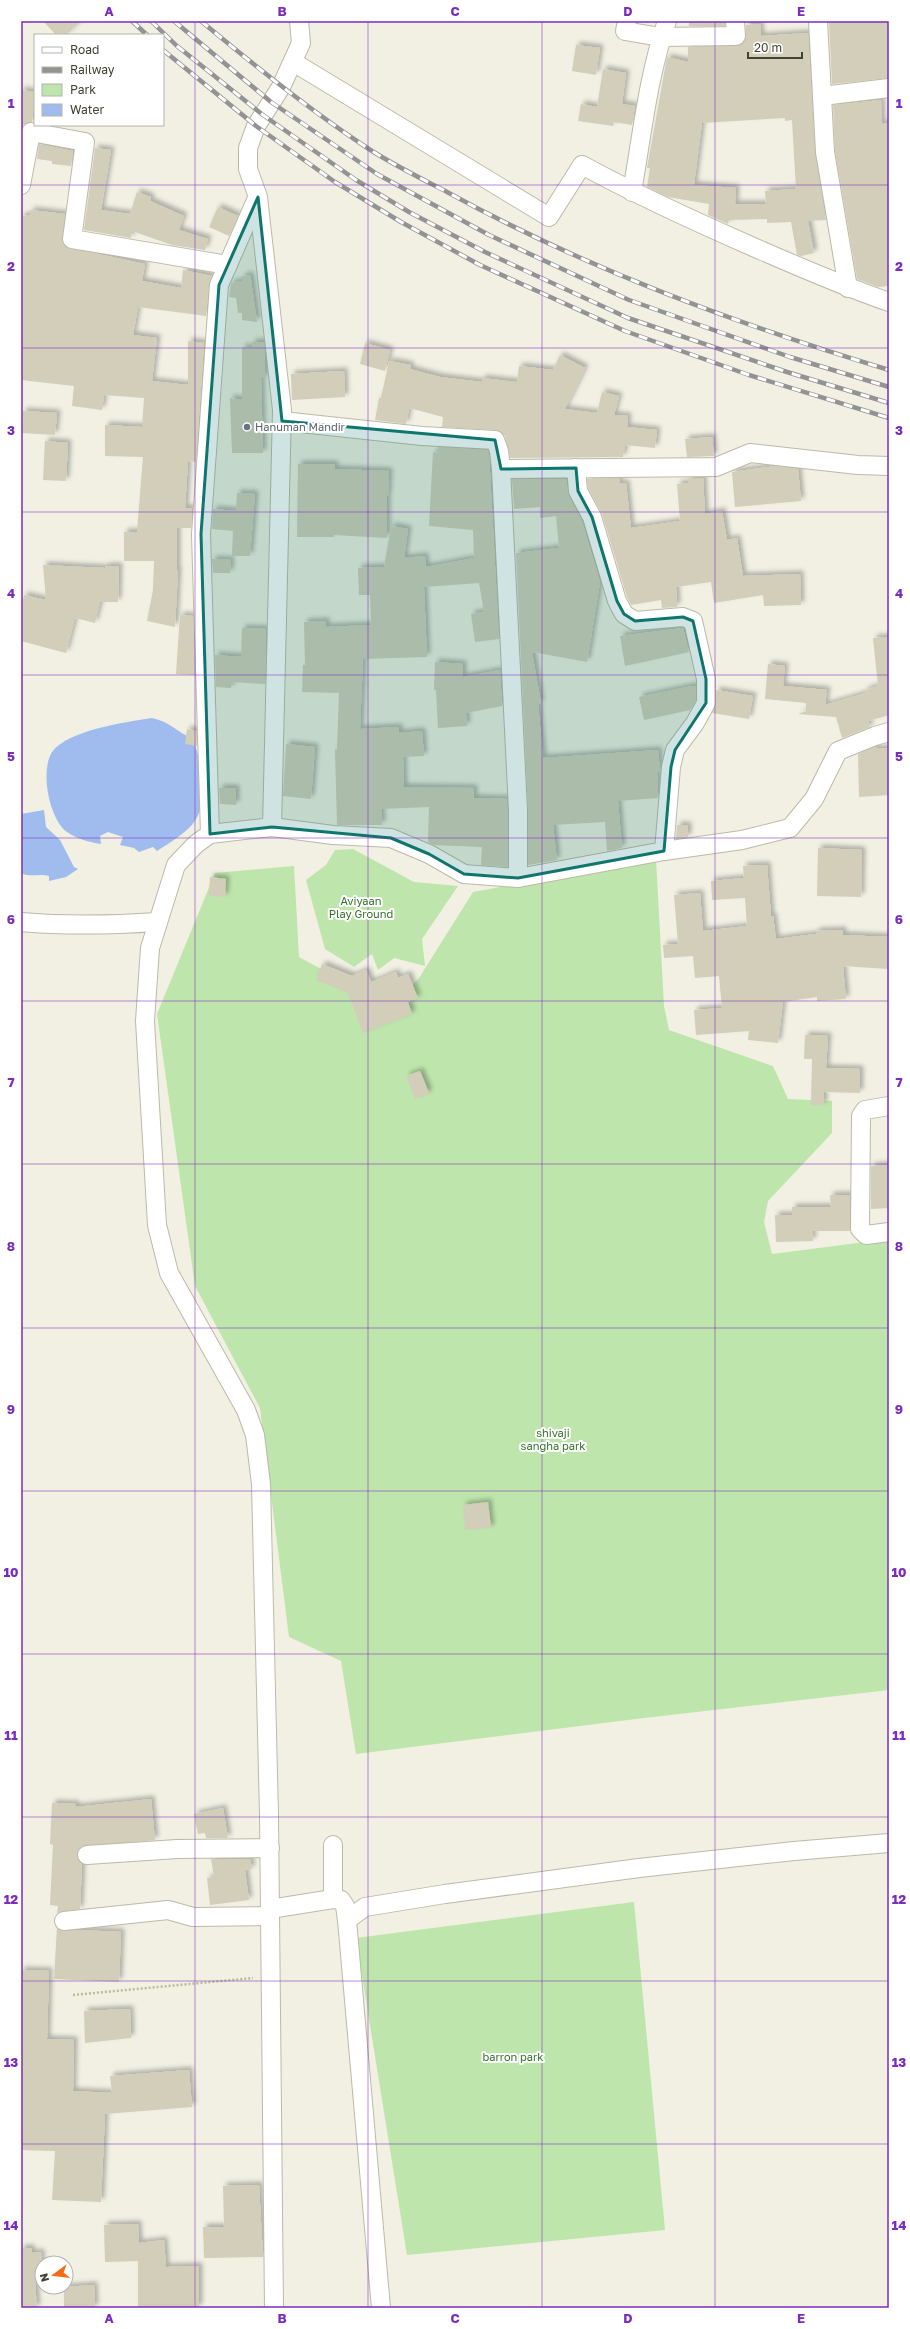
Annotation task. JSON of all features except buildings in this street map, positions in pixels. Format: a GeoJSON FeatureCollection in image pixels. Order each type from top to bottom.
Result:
{"type":"FeatureCollection","features":[{"type":"Feature","properties":{"kind":"street"},"geometry":{"type":"LineString","coordinates":[[272,827],[282,421],[258,197],[248,169],[248,148],[256,126],[281,87],[301,43],[299,21]]}},
{"type":"Feature","properties":{"kind":"street"},"geometry":{"type":"LineString","coordinates":[[627,21],[626,31],[660,37],[736,36],[735,21]]}},
{"type":"Feature","properties":{"kind":"street"},"geometry":{"type":"LineString","coordinates":[[632,192],[660,37],[667,21]]}},
{"type":"Feature","properties":{"kind":"street"},"geometry":{"type":"LineString","coordinates":[[818,21],[825,152],[848,288]]}},
{"type":"Feature","properties":{"kind":"street"},"geometry":{"type":"LineString","coordinates":[[293,62],[549,217],[582,165],[632,192],[848,288],[889,302]]}},
{"type":"Feature","properties":{"kind":"street"},"geometry":{"type":"LineString","coordinates":[[822,96],[889,88]]}},
{"type":"Feature","properties":{"kind":"street"},"geometry":{"type":"LineString","coordinates":[[21,185],[31,132],[85,142],[72,239],[228,265]]}},
{"type":"Feature","properties":{"kind":"street"},"geometry":{"type":"LineString","coordinates":[[210,834],[201,534],[220,285],[258,197]]}},
{"type":"Feature","properties":{"kind":"street"},"geometry":{"type":"LineString","coordinates":[[282,421],[422,436],[495,440],[500,451],[501,469],[518,810],[518,878]]}},
{"type":"Feature","properties":{"kind":"street"},"geometry":{"type":"LineString","coordinates":[[501,469],[716,467],[750,453],[858,465],[889,466]]}},
{"type":"Feature","properties":{"kind":"street"},"geometry":{"type":"LineString","coordinates":[[576,468],[578,491],[592,517],[617,602],[624,614],[635,621],[683,617],[693,621],[698,635],[706,679],[706,702],[695,723],[675,750],[671,767],[664,851]]}},
{"type":"Feature","properties":{"kind":"street"},"geometry":{"type":"LineString","coordinates":[[274,2308],[270,1848],[261,1484],[255,1435],[246,1410],[169,1273],[157,1225],[145,1021],[150,948],[176,865],[196,844],[210,834],[272,827],[333,835],[392,838],[429,854],[464,874],[518,878],[664,851],[742,840],[790,828],[814,799],[838,751],[889,732]]}},
{"type":"Feature","properties":{"kind":"street"},"geometry":{"type":"LineString","coordinates":[[21,922],[73,926],[158,922]]}},
{"type":"Feature","properties":{"kind":"street"},"geometry":{"type":"LineString","coordinates":[[889,1106],[865,1110],[861,1116],[860,1230],[866,1235],[889,1232]]}},
{"type":"Feature","properties":{"kind":"street"},"geometry":{"type":"LineString","coordinates":[[348,1920],[365,1907],[445,1894],[639,1868],[794,1851],[889,1843]]}},
{"type":"Feature","properties":{"kind":"street"},"geometry":{"type":"LineString","coordinates":[[332,1845],[334,1899]]}},
{"type":"Feature","properties":{"kind":"street"},"geometry":{"type":"LineString","coordinates":[[87,1855],[177,1848],[270,1848]]}},
{"type":"Feature","properties":{"kind":"street"},"geometry":{"type":"LineString","coordinates":[[64,1921],[168,1910],[193,1917],[270,1912],[334,1899],[341,1900],[345,1906],[348,1920],[381,2308]]}},
{"type":"Feature","properties":{"kind":"path"},"geometry":{"type":"LineString","coordinates":[[73,1996],[271,1976]]}},
{"type":"Feature","properties":{"kind":"highlighted area"},"geometry":{"type":"Polygon","coordinates":[[[258,197],[282,421],[495,440],[501,469],[576,468],[578,491],[592,517],[617,601],[624,614],[635,621],[683,617],[693,621],[706,679],[706,703],[675,750],[671,767],[664,851],[518,878],[464,874],[429,854],[391,838],[272,827],[210,834],[201,534],[219,285],[258,197]]]}},
{"type":"Feature","properties":{"kind":"green space","name":"Aviyaan Play Ground"},"geometry":{"type":"Polygon","coordinates":[[[353,849],[414,882],[458,886],[422,939],[425,966],[394,958],[378,970],[372,954],[354,967],[325,949],[306,880],[326,865],[335,850],[353,849]]]}},
{"type":"Feature","properties":{"kind":"green space","name":"shivaji sangha park"},"geometry":{"type":"Polygon","coordinates":[[[656,859],[664,1006],[669,1030],[773,1066],[788,1099],[832,1101],[832,1133],[768,1201],[764,1222],[772,1254],[889,1239],[889,1690],[644,1718],[356,1754],[341,1661],[289,1637],[260,1408],[195,1286],[157,1014],[215,873],[294,866],[299,957],[358,989],[406,992],[419,978],[473,892],[656,859]]]}},
{"type":"Feature","properties":{"kind":"green space","name":"barron park"},"geometry":{"type":"Polygon","coordinates":[[[634,1902],[665,2230],[407,2255],[356,1938],[634,1902]]]}},
{"type":"Feature","properties":{"kind":"water"},"geometry":{"type":"Polygon","coordinates":[[[152,718],[168,724],[193,739],[202,772],[203,784],[203,797],[197,818],[179,837],[157,851],[153,847],[139,852],[134,848],[120,845],[123,837],[108,832],[100,836],[101,844],[83,840],[67,832],[55,817],[48,794],[48,760],[52,752],[60,744],[71,738],[98,728],[152,718]]]}},
{"type":"Feature","properties":{"kind":"water"},"geometry":{"type":"Polygon","coordinates":[[[44,810],[46,827],[60,840],[74,867],[78,869],[66,877],[49,881],[49,876],[28,875],[21,873],[21,814],[44,810]]]}},
{"type":"Feature","properties":{"kind":"railway"},"geometry":{"type":"LineString","coordinates":[[132,21],[146,34]]}},
{"type":"Feature","properties":{"kind":"railway"},"geometry":{"type":"LineString","coordinates":[[151,21],[177,46],[263,115],[356,180],[409,212],[485,252],[628,318],[787,372],[889,403]]}},
{"type":"Feature","properties":{"kind":"railway"},"geometry":{"type":"LineString","coordinates":[[174,21],[271,102],[377,174],[489,235],[629,300],[790,357],[889,387]]}},
{"type":"Feature","properties":{"kind":"railway"},"geometry":{"type":"LineString","coordinates":[[201,21],[285,89],[372,151],[500,220],[554,246],[664,293],[776,334],[889,370]]}},
{"type":"Feature","properties":{"kind":"railway"},"geometry":{"type":"LineString","coordinates":[[164,51],[256,126],[335,182],[401,222],[480,265],[625,331],[749,375],[889,418]]}},
{"type":"Feature","properties":{"kind":"place","name":"Hanuman Mandir"},"geometry":{"type":"Point","coordinates":[247,427]}}]}
